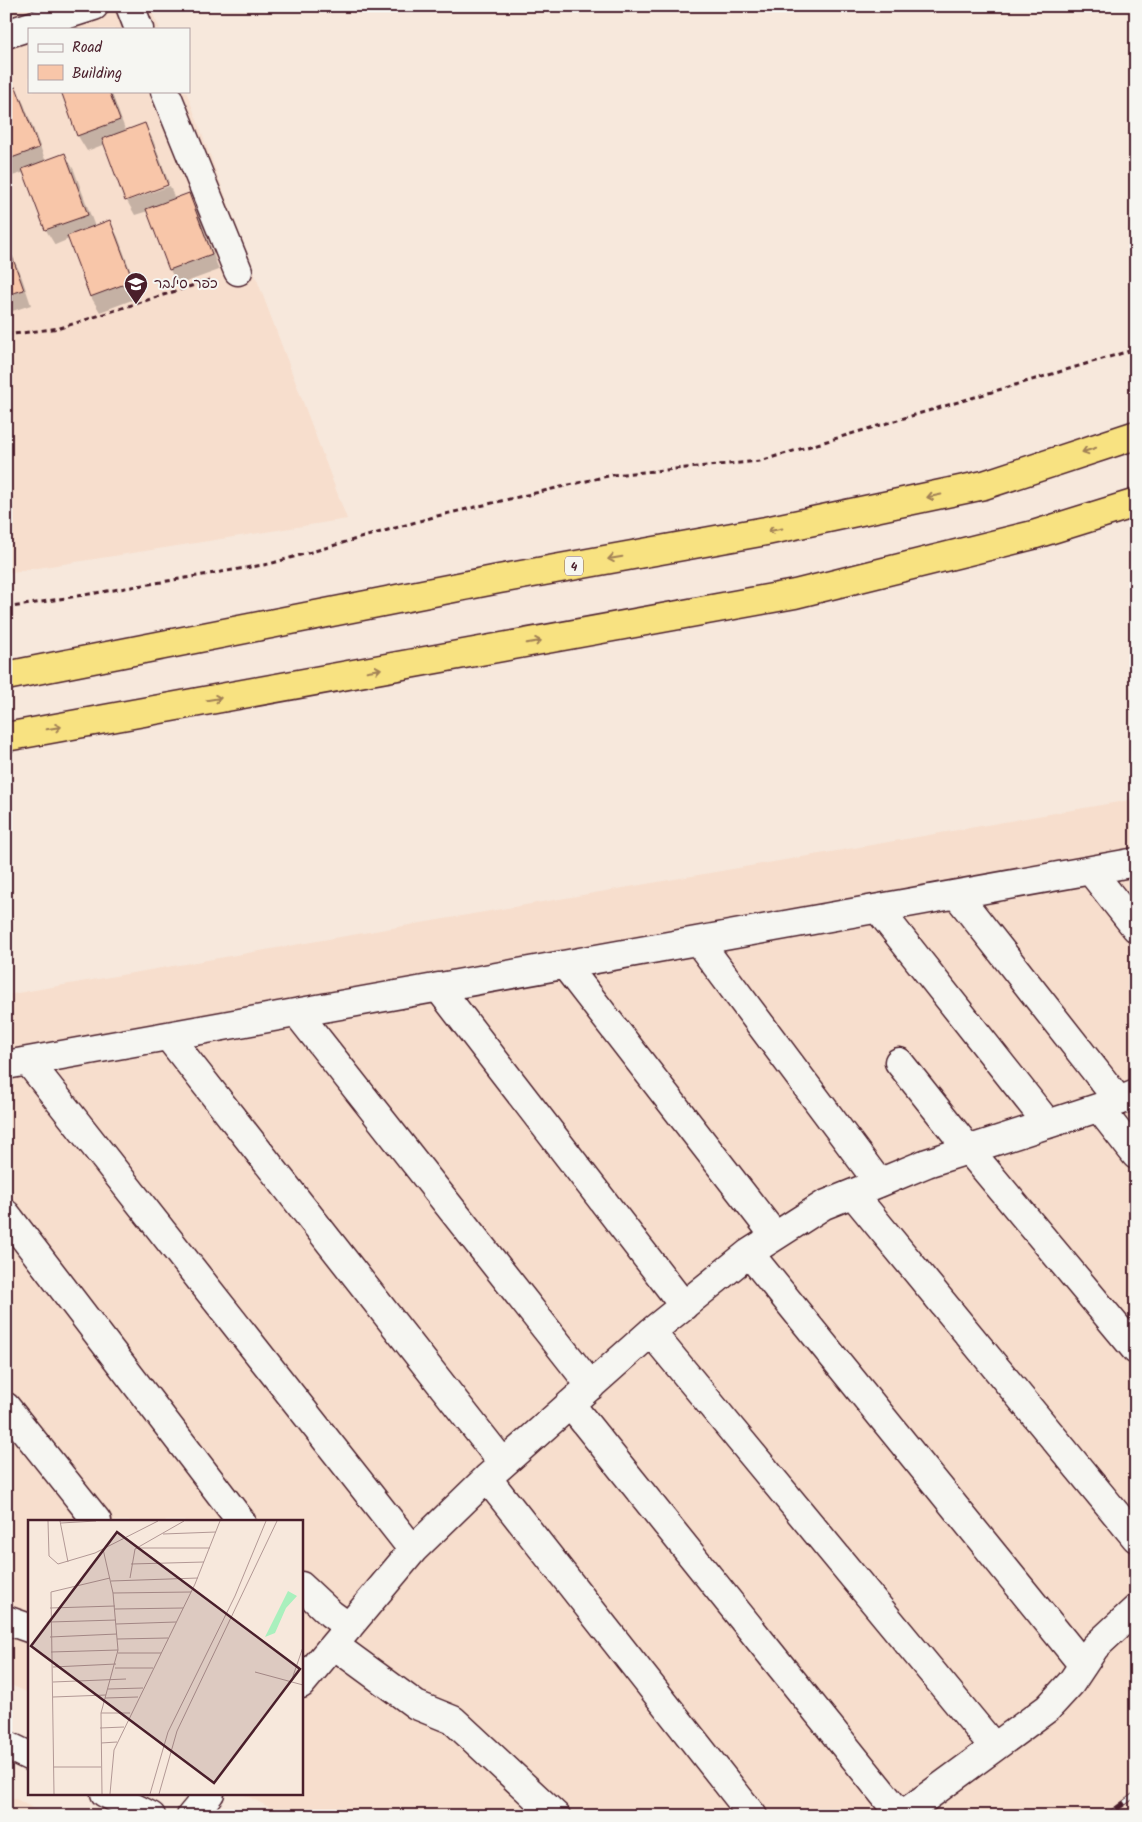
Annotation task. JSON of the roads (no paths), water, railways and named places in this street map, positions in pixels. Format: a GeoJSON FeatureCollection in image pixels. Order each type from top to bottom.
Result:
{"type":"FeatureCollection","features":[{"type":"Feature","properties":{"kind":"highway","name":"4"},"geometry":{"type":"LineString","coordinates":[[6,676],[499,579],[766,531],[984,485],[1136,435]]}},
{"type":"Feature","properties":{"kind":"highway"},"geometry":{"type":"LineString","coordinates":[[6,736],[795,594],[1033,534],[1136,503]]}},
{"type":"Feature","properties":{"kind":"street"},"geometry":{"type":"LineString","coordinates":[[6,34],[94,6]]}},
{"type":"Feature","properties":{"kind":"street"},"geometry":{"type":"LineString","coordinates":[[130,6],[139,28]]}},
{"type":"Feature","properties":{"kind":"street"},"geometry":{"type":"LineString","coordinates":[[165,92],[238,270]]}},
{"type":"Feature","properties":{"kind":"street"},"geometry":{"type":"LineString","coordinates":[[413,1550],[17,1063],[1136,862]]}},
{"type":"Feature","properties":{"kind":"street"},"geometry":{"type":"LineString","coordinates":[[1091,870],[1136,928]]}},
{"type":"Feature","properties":{"kind":"street"},"geometry":{"type":"LineString","coordinates":[[957,894],[1118,1101],[1136,1155]]}},
{"type":"Feature","properties":{"kind":"street"},"geometry":{"type":"LineString","coordinates":[[878,909],[1048,1124]]}},
{"type":"Feature","properties":{"kind":"street"},"geometry":{"type":"LineString","coordinates":[[698,941],[879,1183]]}},
{"type":"Feature","properties":{"kind":"street"},"geometry":{"type":"LineString","coordinates":[[565,965],[776,1236]]}},
{"type":"Feature","properties":{"kind":"street"},"geometry":{"type":"LineString","coordinates":[[438,987],[684,1306]]}},
{"type":"Feature","properties":{"kind":"street"},"geometry":{"type":"LineString","coordinates":[[297,1013],[591,1386]]}},
{"type":"Feature","properties":{"kind":"street"},"geometry":{"type":"LineString","coordinates":[[168,1036],[753,1816]]}},
{"type":"Feature","properties":{"kind":"street"},"geometry":{"type":"LineString","coordinates":[[899,1062],[968,1150],[1136,1350]]}},
{"type":"Feature","properties":{"kind":"street"},"geometry":{"type":"LineString","coordinates":[[302,1683],[413,1550],[495,1471],[651,1332],[749,1253],[824,1205],[927,1163],[1118,1101]]}},
{"type":"Feature","properties":{"kind":"street"},"geometry":{"type":"LineString","coordinates":[[853,1194],[1136,1538]]}},
{"type":"Feature","properties":{"kind":"street"},"geometry":{"type":"LineString","coordinates":[[6,1214],[236,1519]]}},
{"type":"Feature","properties":{"kind":"street"},"geometry":{"type":"LineString","coordinates":[[749,1253],[1083,1665]]}},
{"type":"Feature","properties":{"kind":"street"},"geometry":{"type":"LineString","coordinates":[[651,1332],[994,1747]]}},
{"type":"Feature","properties":{"kind":"street"},"geometry":{"type":"LineString","coordinates":[[570,1404],[901,1816],[1048,1708],[1071,1683],[1095,1647],[1136,1609]]}},
{"type":"Feature","properties":{"kind":"street"},"geometry":{"type":"LineString","coordinates":[[6,1407],[96,1520]]}},
{"type":"Feature","properties":{"kind":"street"},"geometry":{"type":"LineString","coordinates":[[302,1587],[331,1614],[341,1636],[416,1705],[453,1720],[556,1816]]}},
{"type":"Feature","properties":{"kind":"street"},"geometry":{"type":"LineString","coordinates":[[6,1745],[28,1756]]}},
{"type":"Feature","properties":{"kind":"street"},"geometry":{"type":"LineString","coordinates":[[107,1794],[151,1816]]}},
{"type":"Feature","properties":{"kind":"street"},"geometry":{"type":"LineString","coordinates":[[191,1816],[209,1794]]}},
{"type":"Feature","properties":{"kind":"railway"},"geometry":{"type":"LineString","coordinates":[[1107,1816],[1136,1794]]}},
{"type":"Feature","properties":{"kind":"place","name":"כפר סילבר"},"geometry":{"type":"Point","coordinates":[136,305]}}]}
